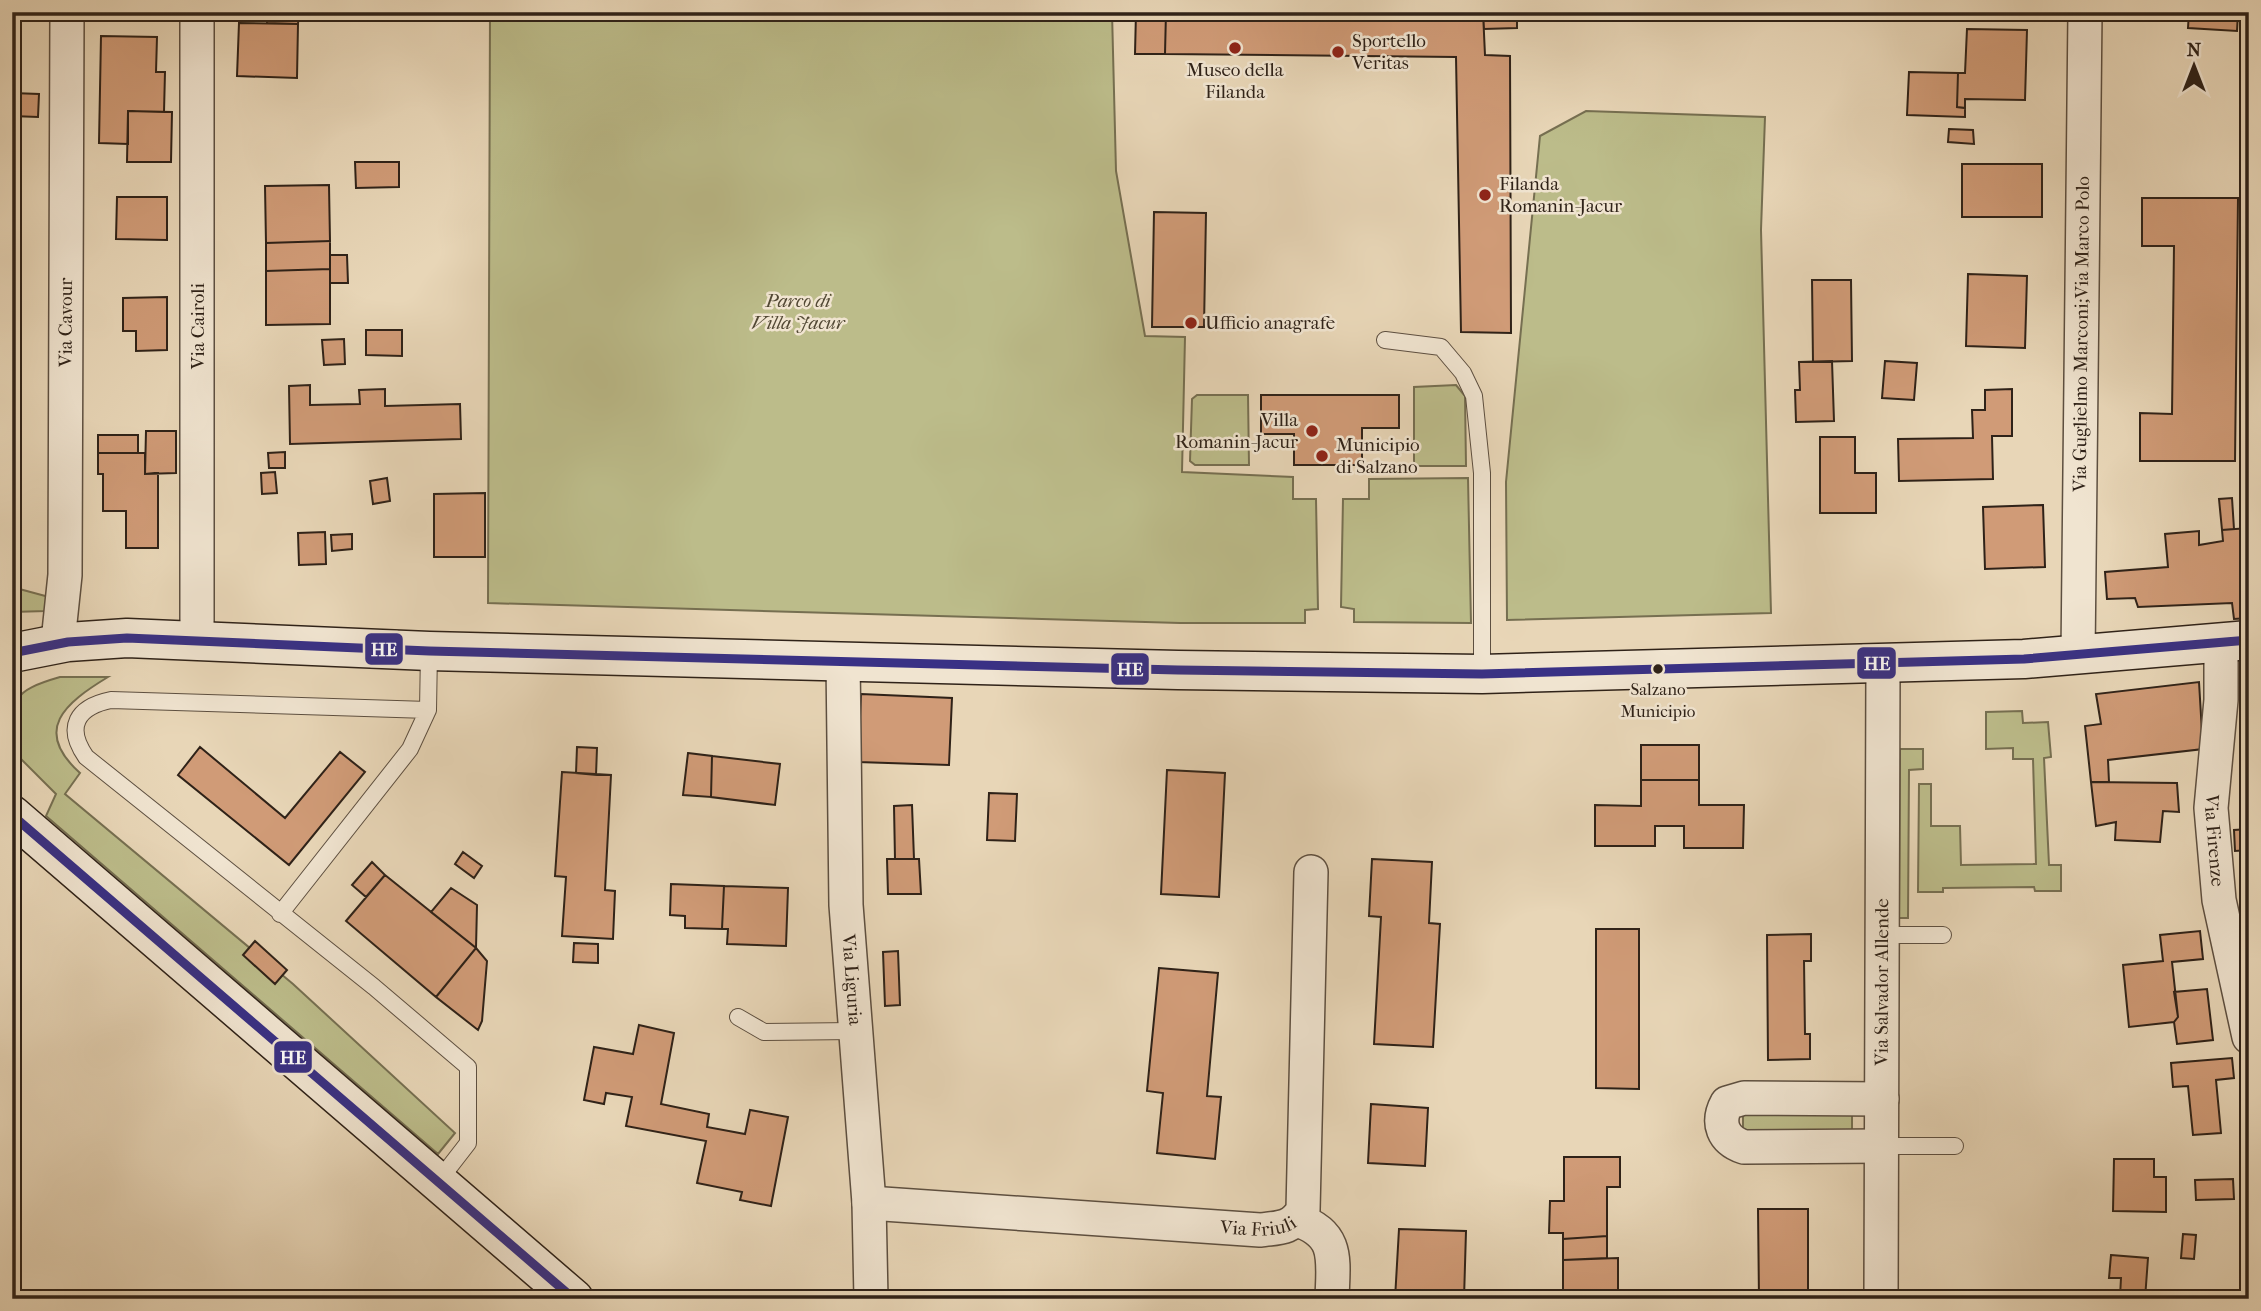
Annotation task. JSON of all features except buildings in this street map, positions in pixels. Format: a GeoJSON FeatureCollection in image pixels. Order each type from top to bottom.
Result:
{"type":"FeatureCollection","features":[{"type":"Feature","properties":{"kind":"street","name":"Via Cavour"},"geometry":{"type":"LineString","coordinates":[[59,632],[65,575],[67,12]]}},
{"type":"Feature","properties":{"kind":"street","name":"Via Cairoli"},"geometry":{"type":"LineString","coordinates":[[197,12],[197,640]]}},
{"type":"Feature","properties":{"kind":"street","name":"Via Guglielmo Marconi;Via Marco Polo"},"geometry":{"type":"LineString","coordinates":[[2078,656],[2085,12]]}},
{"type":"Feature","properties":{"kind":"street"},"geometry":{"type":"LineString","coordinates":[[12,627],[117,638],[429,651],[1178,670],[1482,674],[1883,665],[2078,656],[2235,640]]}},
{"type":"Feature","properties":{"kind":"street"},"geometry":{"type":"LineString","coordinates":[[12,653],[68,642],[117,638]]}},
{"type":"Feature","properties":{"kind":"street","name":"Via Firenze"},"geometry":{"type":"LineString","coordinates":[[2235,640],[2221,700],[2211,807],[2219,900],[2249,1037]]}},
{"type":"Feature","properties":{"kind":"street","name":"Via Liguria"},"geometry":{"type":"LineString","coordinates":[[843,660],[846,905],[869,1203],[871,1299]]}},
{"type":"Feature","properties":{"kind":"street","name":"Via Salvador Allende"},"geometry":{"type":"LineString","coordinates":[[1881,1299],[1883,665]]}},
{"type":"Feature","properties":{"kind":"street"},"geometry":{"type":"LineString","coordinates":[[12,815],[573,1299]]}},
{"type":"Feature","properties":{"kind":"street","name":"Via Friuli"},"geometry":{"type":"LineString","coordinates":[[869,1203],[1260,1230],[1286,1227],[1297,1220],[1303,1210],[1311,872]]}},
{"type":"Feature","properties":{"kind":"street"},"geometry":{"type":"LineString","coordinates":[[1882,1099],[1744,1098],[1727,1103],[1723,1111],[1723,1133],[1729,1142],[1744,1147],[1882,1146]]}},
{"type":"Feature","properties":{"kind":"street"},"geometry":{"type":"LineString","coordinates":[[1297,1220],[1314,1226],[1327,1240],[1333,1256],[1332,1299]]}},
{"type":"Feature","properties":{"kind":"lane"},"geometry":{"type":"LineString","coordinates":[[1385,340],[1441,347],[1463,373],[1474,396],[1482,473],[1482,674]]}},
{"type":"Feature","properties":{"kind":"lane"},"geometry":{"type":"LineString","coordinates":[[280,914],[410,749],[428,710],[429,651]]}},
{"type":"Feature","properties":{"kind":"lane"},"geometry":{"type":"LineString","coordinates":[[428,710],[111,700],[92,706],[80,716],[75,725],[75,738],[86,757],[374,987],[468,1067],[468,1143],[437,1183]]}},
{"type":"Feature","properties":{"kind":"lane"},"geometry":{"type":"LineString","coordinates":[[1882,935],[1943,935]]}},
{"type":"Feature","properties":{"kind":"lane"},"geometry":{"type":"LineString","coordinates":[[738,1017],[764,1032],[854,1031]]}},
{"type":"Feature","properties":{"kind":"lane"},"geometry":{"type":"LineString","coordinates":[[1882,1146],[1955,1146]]}},
{"type":"Feature","properties":{"kind":"green space","name":"Parco di Villa Jacur"},"geometry":{"type":"Polygon","coordinates":[[[490,12],[1112,12],[1116,171],[1145,336],[1185,337],[1182,472],[1293,477],[1293,499],[1316,499],[1318,609],[1305,610],[1305,623],[1180,623],[488,603],[490,12]]]}},
{"type":"Feature","properties":{"kind":"green space"},"geometry":{"type":"Polygon","coordinates":[[[1586,111],[1765,117],[1761,230],[1771,613],[1507,620],[1506,482],[1540,136],[1586,111]]]}},
{"type":"Feature","properties":{"kind":"green space"},"geometry":{"type":"Polygon","coordinates":[[[1456,385],[1465,396],[1466,466],[1414,466],[1414,387],[1456,385]]]}},
{"type":"Feature","properties":{"kind":"green space"},"geometry":{"type":"Polygon","coordinates":[[[1197,395],[1248,395],[1249,465],[1195,465],[1190,461],[1192,399],[1197,395]]]}},
{"type":"Feature","properties":{"kind":"green space"},"geometry":{"type":"Polygon","coordinates":[[[1468,478],[1471,623],[1354,622],[1354,609],[1341,607],[1343,499],[1369,499],[1369,479],[1468,478]]]}},
{"type":"Feature","properties":{"kind":"green space"},"geometry":{"type":"Polygon","coordinates":[[[12,587],[49,597],[46,611],[12,612],[12,587]]]}},
{"type":"Feature","properties":{"kind":"green space"},"geometry":{"type":"Polygon","coordinates":[[[60,677],[108,677],[79,697],[60,719],[56,731],[58,744],[80,773],[65,794],[293,984],[455,1133],[438,1154],[46,816],[56,794],[12,750],[13,709],[22,694],[43,682],[60,677]]]}},
{"type":"Feature","properties":{"kind":"green space"},"geometry":{"type":"Polygon","coordinates":[[[2022,711],[2023,723],[2048,722],[2051,757],[2044,758],[2049,865],[2061,865],[2061,891],[2035,891],[2034,887],[1943,888],[1943,892],[1918,892],[1919,784],[1931,784],[1931,826],[1960,826],[1961,865],[2036,864],[2033,759],[2013,759],[2013,748],[1986,749],[1986,712],[2022,711]]]}},
{"type":"Feature","properties":{"kind":"green space"},"geometry":{"type":"Polygon","coordinates":[[[1900,749],[1923,749],[1923,769],[1909,770],[1908,918],[1899,918],[1900,749]]]}},
{"type":"Feature","properties":{"kind":"green space"},"geometry":{"type":"Polygon","coordinates":[[[1852,1108],[1852,1134],[1743,1134],[1743,1109],[1852,1108]]]}},
{"type":"Feature","properties":{"kind":"transit line","name":"HE"},"geometry":{"type":"LineString","coordinates":[[12,653],[68,642],[127,638],[429,651],[1178,670],[1482,674],[2024,659],[2249,640]]}},
{"type":"Feature","properties":{"kind":"transit line","name":"HE"},"geometry":{"type":"LineString","coordinates":[[12,815],[574,1299]]}},
{"type":"Feature","properties":{"kind":"place","name":"Museo della Filanda"},"geometry":{"type":"Point","coordinates":[1235,48]}},
{"type":"Feature","properties":{"kind":"place","name":"Sportello Veritas"},"geometry":{"type":"Point","coordinates":[1338,52]}},
{"type":"Feature","properties":{"kind":"place","name":"Filanda Romanin-Jacur"},"geometry":{"type":"Point","coordinates":[1485,195]}},
{"type":"Feature","properties":{"kind":"place","name":"Ufficio anagrafe"},"geometry":{"type":"Point","coordinates":[1191,323]}},
{"type":"Feature","properties":{"kind":"place","name":"Villa Romanin-Jacur"},"geometry":{"type":"Point","coordinates":[1312,431]}},
{"type":"Feature","properties":{"kind":"place","name":"Municipio di Salzano"},"geometry":{"type":"Point","coordinates":[1322,456]}},
{"type":"Feature","properties":{"kind":"place","name":"Salzano Municipio"},"geometry":{"type":"Point","coordinates":[1658,669]}}]}
